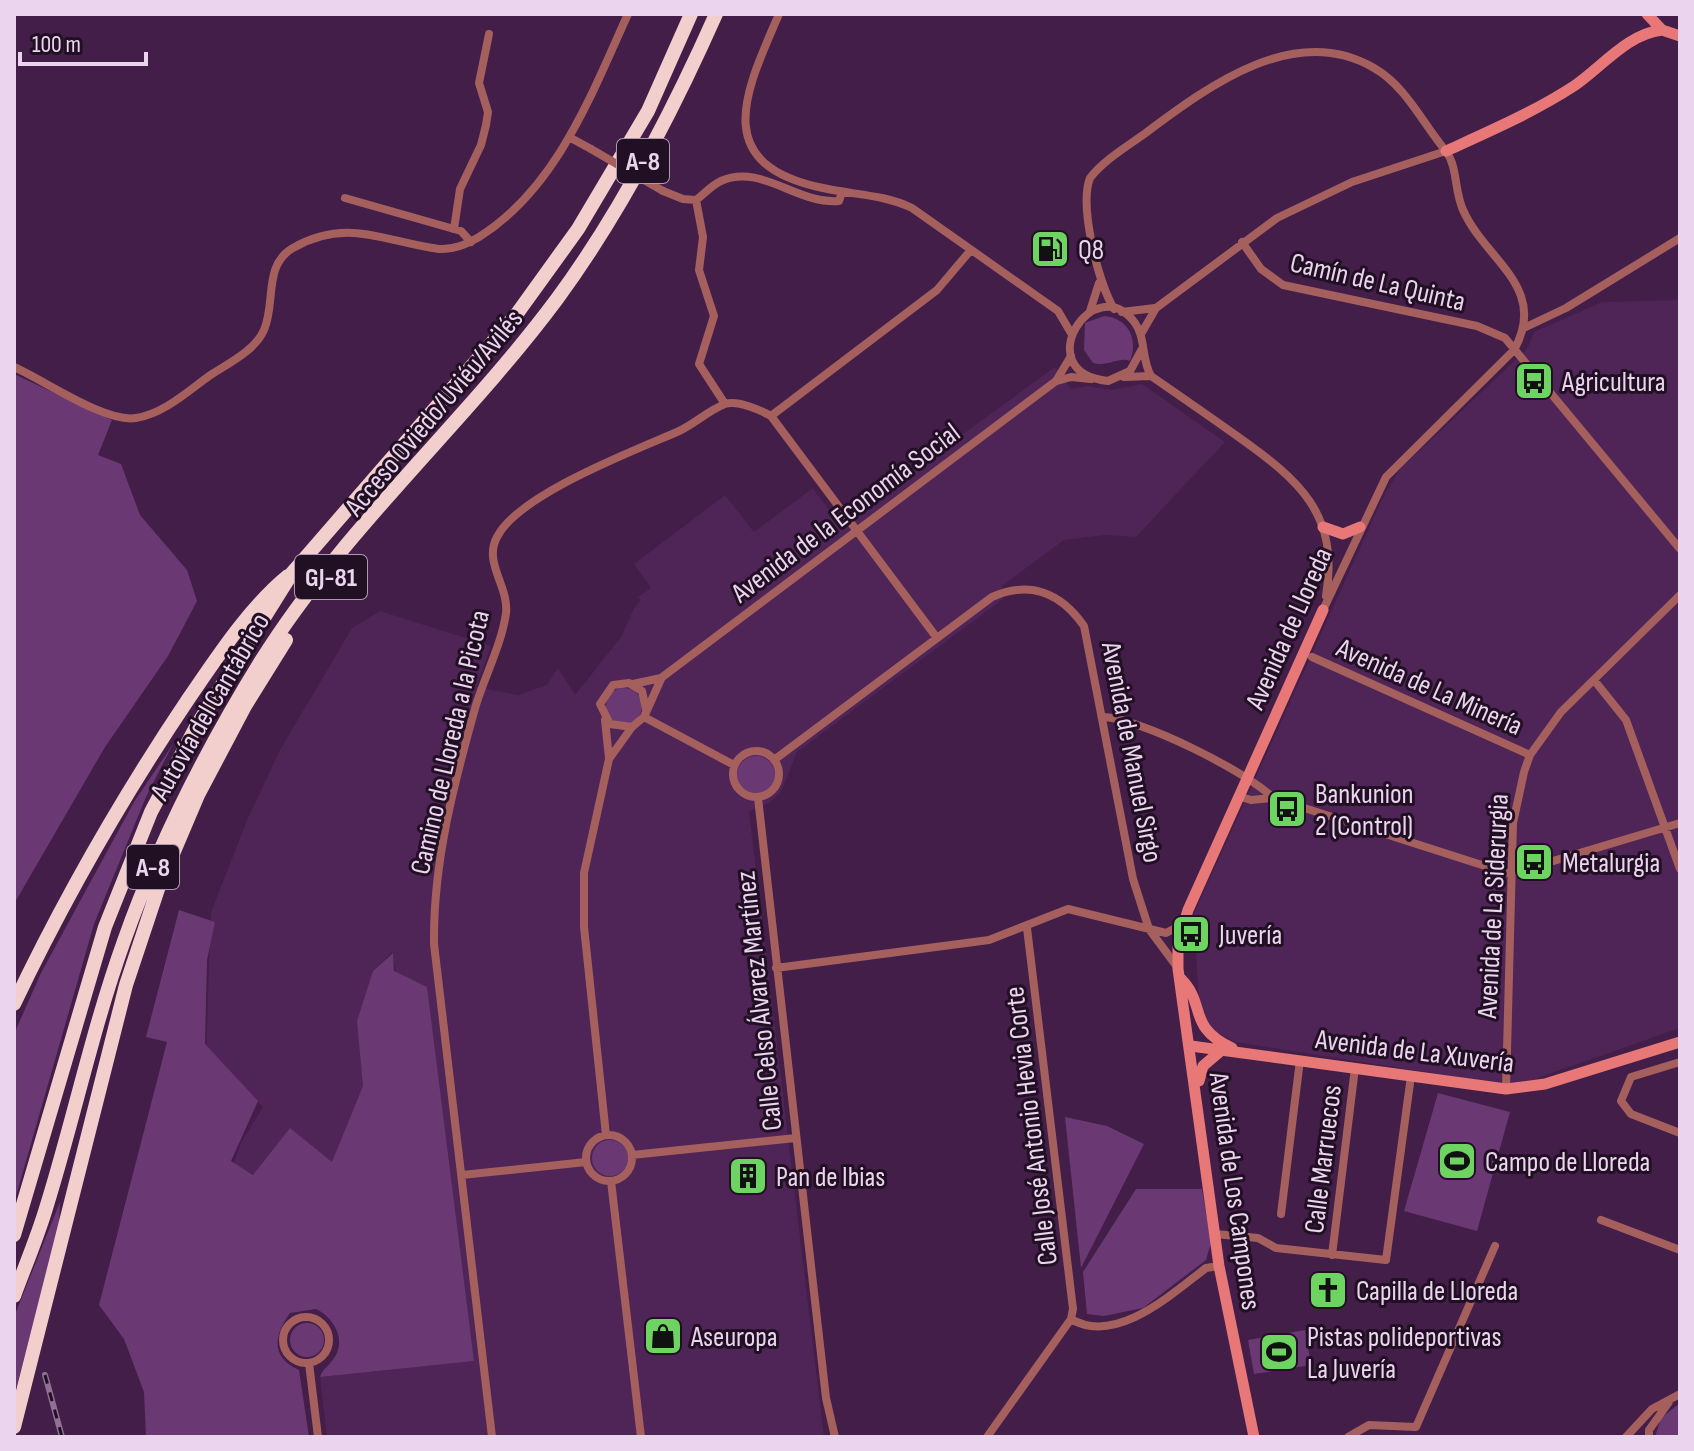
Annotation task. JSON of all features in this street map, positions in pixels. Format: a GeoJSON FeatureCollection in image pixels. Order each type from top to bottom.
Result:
{"type":"FeatureCollection","features":[{"type":"Feature","properties":{"kind":"highway","name":"Autovía del Cantábrico"},"geometry":{"type":"LineString","coordinates":[[14,1235],[105,927],[151,812],[197,725],[292,573],[481,357],[548,271],[606,186],[641,123],[691,14]]}},
{"type":"Feature","properties":{"kind":"highway","name":"Autovía del Cantábrico"},"geometry":{"type":"LineString","coordinates":[[14,1296],[47,1208],[123,943],[163,841],[209,748],[262,659],[336,558],[556,299],[625,193],[673,106],[716,14]]}},
{"type":"Feature","properties":{"kind":"highway","name":"Acceso Oviedo/Uviéu/Avilés"},"geometry":{"type":"LineString","coordinates":[[14,1427],[126,985],[158,889],[198,795],[245,706],[291,631],[362,537],[537,334],[556,299]]}},
{"type":"Feature","properties":{"kind":"highway","name":"GJ-81"},"geometry":{"type":"LineString","coordinates":[[14,1004],[88,856],[146,762],[209,670],[271,590],[292,573]]}},
{"type":"Feature","properties":{"kind":"street"},"geometry":{"type":"LineString","coordinates":[[14,367],[117,417],[145,416],[171,403],[259,339],[268,318],[274,268],[283,255],[302,243],[349,232],[369,233],[436,248],[457,248],[471,242],[498,226],[534,188],[569,137],[628,14]]}},
{"type":"Feature","properties":{"kind":"street"},"geometry":{"type":"LineString","coordinates":[[779,14],[748,87],[743,108],[746,139],[756,155],[771,168],[807,183],[842,192],[889,198],[912,208],[1058,311],[1071,333],[1071,356],[1083,373],[1096,379]]}},
{"type":"Feature","properties":{"kind":"street"},"geometry":{"type":"LineString","coordinates":[[1638,36],[1647,14],[1662,30],[1680,36]]}},
{"type":"Feature","properties":{"kind":"street"},"geometry":{"type":"LineString","coordinates":[[1141,334],[1156,308],[1242,242],[1313,199],[1446,151],[1522,116],[1575,85],[1638,36],[1662,30]]}},
{"type":"Feature","properties":{"kind":"street"},"geometry":{"type":"LineString","coordinates":[[454,229],[460,189],[481,145],[486,125],[488,112],[479,83],[489,34]]}},
{"type":"Feature","properties":{"kind":"street"},"geometry":{"type":"LineString","coordinates":[[1323,610],[1330,561],[1323,527],[1315,508],[1293,477],[1151,376],[1143,362],[1141,334],[1136,324],[1118,311],[1100,278],[1086,201],[1090,178],[1215,85],[1272,58],[1326,52],[1372,67],[1386,76],[1453,160],[1464,212],[1513,279],[1526,313],[1526,327],[1566,308],[1680,238]]}},
{"type":"Feature","properties":{"kind":"street"},"geometry":{"type":"LineString","coordinates":[[569,137],[663,191],[696,200]]}},
{"type":"Feature","properties":{"kind":"street"},"geometry":{"type":"LineString","coordinates":[[696,200],[717,183],[745,176],[813,199],[839,201],[842,192]]}},
{"type":"Feature","properties":{"kind":"street"},"geometry":{"type":"LineString","coordinates":[[345,198],[454,229],[469,236],[471,242]]}},
{"type":"Feature","properties":{"kind":"street"},"geometry":{"type":"LineString","coordinates":[[696,200],[703,237],[699,270],[714,316],[699,364],[725,404],[760,410],[771,416],[937,638]]}},
{"type":"Feature","properties":{"kind":"street","name":"Camín de La Quinta"},"geometry":{"type":"LineString","coordinates":[[1242,242],[1261,269],[1283,285],[1477,326],[1498,334],[1680,549]]}},
{"type":"Feature","properties":{"kind":"street"},"geometry":{"type":"LineString","coordinates":[[771,416],[937,290],[970,251]]}},
{"type":"Feature","properties":{"kind":"street"},"geometry":{"type":"LineString","coordinates":[[1071,333],[1087,314],[1100,278]]}},
{"type":"Feature","properties":{"kind":"street"},"geometry":{"type":"LineString","coordinates":[[1058,311],[1087,314],[1156,308]]}},
{"type":"Feature","properties":{"kind":"street","name":"Avenida de Lloreda"},"geometry":{"type":"LineString","coordinates":[[1180,974],[1181,925],[1360,527],[1395,465],[1514,350],[1526,327]]}},
{"type":"Feature","properties":{"kind":"street"},"geometry":{"type":"LineString","coordinates":[[1121,377],[1136,365],[1142,349]]}},
{"type":"Feature","properties":{"kind":"street","name":"Avenida de la Economía Social"},"geometry":{"type":"LineString","coordinates":[[633,684],[661,678],[856,532],[1056,381],[1071,356]]}},
{"type":"Feature","properties":{"kind":"street"},"geometry":{"type":"LineString","coordinates":[[1056,381],[1071,377],[1151,376]]}},
{"type":"Feature","properties":{"kind":"street","name":"Camino de Lloreda a la Picota"},"geometry":{"type":"LineString","coordinates":[[492,1437],[433,916],[444,831],[476,707],[507,611],[490,551],[509,519],[535,499],[646,443],[677,432],[725,404]]}},
{"type":"Feature","properties":{"kind":"street"},"geometry":{"type":"LineString","coordinates":[[1323,527],[1343,534],[1360,527]]}},
{"type":"Feature","properties":{"kind":"street","name":"Avenida de Manuel Sirgo"},"geometry":{"type":"LineString","coordinates":[[774,760],[1003,592],[1026,588],[1049,593],[1068,606],[1084,626],[1121,825],[1149,929],[1180,974],[1191,1046]]}},
{"type":"Feature","properties":{"kind":"street","name":"Avenida de La Siderurgia"},"geometry":{"type":"LineString","coordinates":[[1506,1089],[1510,874],[1516,797],[1530,755],[1561,712],[1680,595]]}},
{"type":"Feature","properties":{"kind":"street","name":"Avenida de La Minería"},"geometry":{"type":"LineString","coordinates":[[1312,657],[1530,755]]}},
{"type":"Feature","properties":{"kind":"street","name":"Avenida de la Economía Social"},"geometry":{"type":"LineString","coordinates":[[645,713],[661,678]]}},
{"type":"Feature","properties":{"kind":"street"},"geometry":{"type":"LineString","coordinates":[[1594,680],[1626,720],[1680,869]]}},
{"type":"Feature","properties":{"kind":"street"},"geometry":{"type":"LineString","coordinates":[[606,1135],[583,900],[588,843],[609,759],[600,704],[607,689],[621,683],[633,684],[645,697],[645,713],[609,759]]}},
{"type":"Feature","properties":{"kind":"street"},"geometry":{"type":"LineString","coordinates":[[645,713],[734,765]]}},
{"type":"Feature","properties":{"kind":"street"},"geometry":{"type":"LineString","coordinates":[[1102,717],[1142,728],[1248,776],[1273,798]]}},
{"type":"Feature","properties":{"kind":"street"},"geometry":{"type":"LineString","coordinates":[[605,720],[617,728],[632,727]]}},
{"type":"Feature","properties":{"kind":"street"},"geometry":{"type":"LineString","coordinates":[[749,752],[763,752],[774,760],[779,773],[775,787],[758,798],[737,788],[734,765],[749,752]]}},
{"type":"Feature","properties":{"kind":"street"},"geometry":{"type":"LineString","coordinates":[[1238,796],[1251,800],[1273,798],[1510,874],[1680,823]]}},
{"type":"Feature","properties":{"kind":"street","name":"Calle Celso Álvarez Martínez"},"geometry":{"type":"LineString","coordinates":[[758,798],[826,1398],[835,1437]]}},
{"type":"Feature","properties":{"kind":"street"},"geometry":{"type":"LineString","coordinates":[[776,968],[944,949],[989,940],[1027,928],[1068,909],[1166,933],[1181,925]]}},
{"type":"Feature","properties":{"kind":"street","name":"Calle José Antonio Hevia Corte"},"geometry":{"type":"LineString","coordinates":[[1027,928],[1073,1309],[1071,1319]]}},
{"type":"Feature","properties":{"kind":"street","name":"Avenida de La Xuvería"},"geometry":{"type":"LineString","coordinates":[[1180,974],[1192,990],[1195,1012],[1205,1030],[1229,1049]]}},
{"type":"Feature","properties":{"kind":"street","name":"Avenida de La Xuvería"},"geometry":{"type":"LineString","coordinates":[[1191,1046],[1506,1089],[1545,1084],[1680,1042]]}},
{"type":"Feature","properties":{"kind":"street","name":"Avenida de Los Campones"},"geometry":{"type":"LineString","coordinates":[[1191,1046],[1219,1266],[1255,1434]]}},
{"type":"Feature","properties":{"kind":"street"},"geometry":{"type":"LineString","coordinates":[[1197,1089],[1203,1066],[1229,1049]]}},
{"type":"Feature","properties":{"kind":"street"},"geometry":{"type":"LineString","coordinates":[[1281,1214],[1300,1060]]}},
{"type":"Feature","properties":{"kind":"street"},"geometry":{"type":"LineString","coordinates":[[1680,1062],[1631,1077],[1621,1101],[1631,1114],[1680,1133]]}},
{"type":"Feature","properties":{"kind":"street","name":"Calle Marruecos"},"geometry":{"type":"LineString","coordinates":[[1332,1255],[1355,1068]]}},
{"type":"Feature","properties":{"kind":"street"},"geometry":{"type":"LineString","coordinates":[[1215,1234],[1250,1237],[1276,1248],[1383,1262],[1388,1256],[1394,1219],[1411,1076]]}},
{"type":"Feature","properties":{"kind":"street"},"geometry":{"type":"LineString","coordinates":[[606,1135],[620,1137],[632,1155],[629,1170],[611,1181],[598,1178],[586,1162],[589,1147],[606,1135]]}},
{"type":"Feature","properties":{"kind":"street"},"geometry":{"type":"LineString","coordinates":[[632,1155],[796,1138]]}},
{"type":"Feature","properties":{"kind":"street"},"geometry":{"type":"LineString","coordinates":[[462,1175],[586,1162]]}},
{"type":"Feature","properties":{"kind":"street"},"geometry":{"type":"LineString","coordinates":[[611,1181],[641,1437]]}},
{"type":"Feature","properties":{"kind":"street"},"geometry":{"type":"LineString","coordinates":[[1601,1220],[1680,1250]]}},
{"type":"Feature","properties":{"kind":"street"},"geometry":{"type":"LineString","coordinates":[[1348,1437],[1369,1425],[1416,1427],[1495,1246]]}},
{"type":"Feature","properties":{"kind":"street"},"geometry":{"type":"LineString","coordinates":[[987,1437],[1071,1319],[1090,1326],[1134,1319],[1206,1268],[1219,1266]]}},
{"type":"Feature","properties":{"kind":"street"},"geometry":{"type":"LineString","coordinates":[[302,1317],[323,1323],[330,1337],[327,1351],[309,1363],[294,1360],[283,1339],[289,1325],[302,1317]]}},
{"type":"Feature","properties":{"kind":"street"},"geometry":{"type":"LineString","coordinates":[[309,1363],[318,1437]]}},
{"type":"Feature","properties":{"kind":"street"},"geometry":{"type":"LineString","coordinates":[[1626,1437],[1652,1409],[1676,1396]]}},
{"type":"Feature","properties":{"kind":"street"},"geometry":{"type":"LineString","coordinates":[[1649,1437],[1649,1430],[1676,1396]]}},
{"type":"Feature","properties":{"kind":"shaded area"},"geometry":{"type":"Polygon","coordinates":[[[1680,300],[1680,1028],[1515,1086],[1235,1042],[1208,1028],[1199,1003],[1194,913],[1385,493],[1401,468],[1527,349],[1534,332],[1602,302],[1680,300]]]}},
{"type":"Feature","properties":{"kind":"shaded area"},"geometry":{"type":"Polygon","coordinates":[[[1104,316],[1119,321],[1129,331],[1133,345],[1130,361],[1093,363],[1084,350],[1085,323],[1104,316]]]}},
{"type":"Feature","properties":{"kind":"shaded area"},"geometry":{"type":"Polygon","coordinates":[[[1055,367],[1071,389],[1087,386],[1111,390],[1142,384],[1225,442],[1136,537],[1105,535],[1064,540],[1002,586],[1003,599],[797,752],[781,792],[769,803],[749,811],[824,1437],[327,1437],[320,1377],[473,1361],[392,952],[373,971],[368,1091],[334,1165],[259,1177],[233,1165],[241,1143],[263,1107],[206,1051],[211,912],[248,818],[280,750],[352,628],[380,611],[491,646],[476,687],[518,695],[547,685],[558,668],[575,695],[621,637],[641,600],[638,597],[651,588],[634,564],[725,495],[754,532],[813,488],[839,524],[1055,367]]]}},
{"type":"Feature","properties":{"kind":"shaded area"},"geometry":{"type":"Polygon","coordinates":[[[14,374],[112,420],[98,455],[121,464],[140,515],[187,570],[197,601],[168,656],[105,747],[14,904],[14,374]]]}},
{"type":"Feature","properties":{"kind":"shaded area"},"geometry":{"type":"Polygon","coordinates":[[[624,688],[636,694],[642,706],[636,718],[624,724],[612,718],[606,706],[612,694],[624,688]]]}},
{"type":"Feature","properties":{"kind":"shaded area"},"geometry":{"type":"Polygon","coordinates":[[[173,744],[146,797],[94,924],[14,1203],[14,1034],[41,973],[134,802],[173,744]]]}},
{"type":"Feature","properties":{"kind":"shaded area"},"geometry":{"type":"Polygon","coordinates":[[[756,756],[769,762],[775,775],[769,788],[756,794],[743,788],[737,775],[743,762],[756,756]]]}},
{"type":"Feature","properties":{"kind":"shaded area"},"geometry":{"type":"Polygon","coordinates":[[[179,910],[215,922],[207,960],[205,1044],[258,1101],[231,1161],[253,1175],[290,1128],[332,1162],[363,1086],[357,1021],[373,971],[393,953],[394,971],[427,987],[474,1361],[320,1377],[339,1347],[334,1325],[316,1309],[290,1313],[278,1337],[279,1352],[283,1359],[299,1370],[309,1437],[146,1437],[144,1392],[124,1339],[99,1305],[167,1042],[146,1037],[179,910]]]}},
{"type":"Feature","properties":{"kind":"shaded area","name":"Campo de Lloreda"},"geometry":{"type":"Polygon","coordinates":[[[1438,1093],[1510,1112],[1477,1231],[1404,1211],[1438,1093]]]}},
{"type":"Feature","properties":{"kind":"shaded area"},"geometry":{"type":"Polygon","coordinates":[[[1065,1117],[1107,1126],[1144,1144],[1081,1268],[1065,1117]]]}},
{"type":"Feature","properties":{"kind":"shaded area"},"geometry":{"type":"Polygon","coordinates":[[[610,1140],[623,1145],[628,1158],[623,1171],[610,1176],[597,1171],[592,1158],[597,1145],[610,1140]]]}},
{"type":"Feature","properties":{"kind":"shaded area"},"geometry":{"type":"Polygon","coordinates":[[[1136,1189],[1202,1189],[1211,1243],[1206,1260],[1143,1308],[1104,1316],[1087,1314],[1083,1272],[1136,1189]]]}},
{"type":"Feature","properties":{"kind":"shaded area"},"geometry":{"type":"Polygon","coordinates":[[[60,1202],[59,1226],[14,1396],[14,1317],[60,1202]]]}},
{"type":"Feature","properties":{"kind":"shaded area"},"geometry":{"type":"Polygon","coordinates":[[[307,1323],[319,1328],[324,1340],[319,1352],[307,1357],[295,1352],[290,1340],[295,1328],[307,1323]]]}},
{"type":"Feature","properties":{"kind":"shaded area","name":"Pistas polideportivas La Juvería"},"geometry":{"type":"Polygon","coordinates":[[[1305,1330],[1311,1365],[1254,1374],[1248,1340],[1305,1330]]]}},
{"type":"Feature","properties":{"kind":"shaded area"},"geometry":{"type":"Polygon","coordinates":[[[1680,1403],[1680,1437],[1655,1437],[1661,1418],[1680,1403]]]}},
{"type":"Feature","properties":{"kind":"railway"},"geometry":{"type":"LineString","coordinates":[[45,1375],[62,1437]]}},
{"type":"Feature","properties":{"kind":"place","name":"Q8"},"geometry":{"type":"Point","coordinates":[1050,249]}},
{"type":"Feature","properties":{"kind":"place","name":"Agricultura"},"geometry":{"type":"Point","coordinates":[1534,381]}},
{"type":"Feature","properties":{"kind":"place","name":"Bankunion 2 (Control)"},"geometry":{"type":"Point","coordinates":[1287,809]}},
{"type":"Feature","properties":{"kind":"place","name":"Metalurgia"},"geometry":{"type":"Point","coordinates":[1534,862]}},
{"type":"Feature","properties":{"kind":"place","name":"Juvería"},"geometry":{"type":"Point","coordinates":[1191,934]}},
{"type":"Feature","properties":{"kind":"place","name":"Campo de Lloreda"},"geometry":{"type":"Point","coordinates":[1457,1161]}},
{"type":"Feature","properties":{"kind":"place","name":"Pan de Ibias"},"geometry":{"type":"Point","coordinates":[748,1176]}},
{"type":"Feature","properties":{"kind":"place","name":"Capilla de Lloreda"},"geometry":{"type":"Point","coordinates":[1328,1290]}},
{"type":"Feature","properties":{"kind":"place","name":"Aseuropa"},"geometry":{"type":"Point","coordinates":[663,1336]}},
{"type":"Feature","properties":{"kind":"place","name":"Pistas polideportivas La Juvería"},"geometry":{"type":"Point","coordinates":[1279,1352]}}]}
